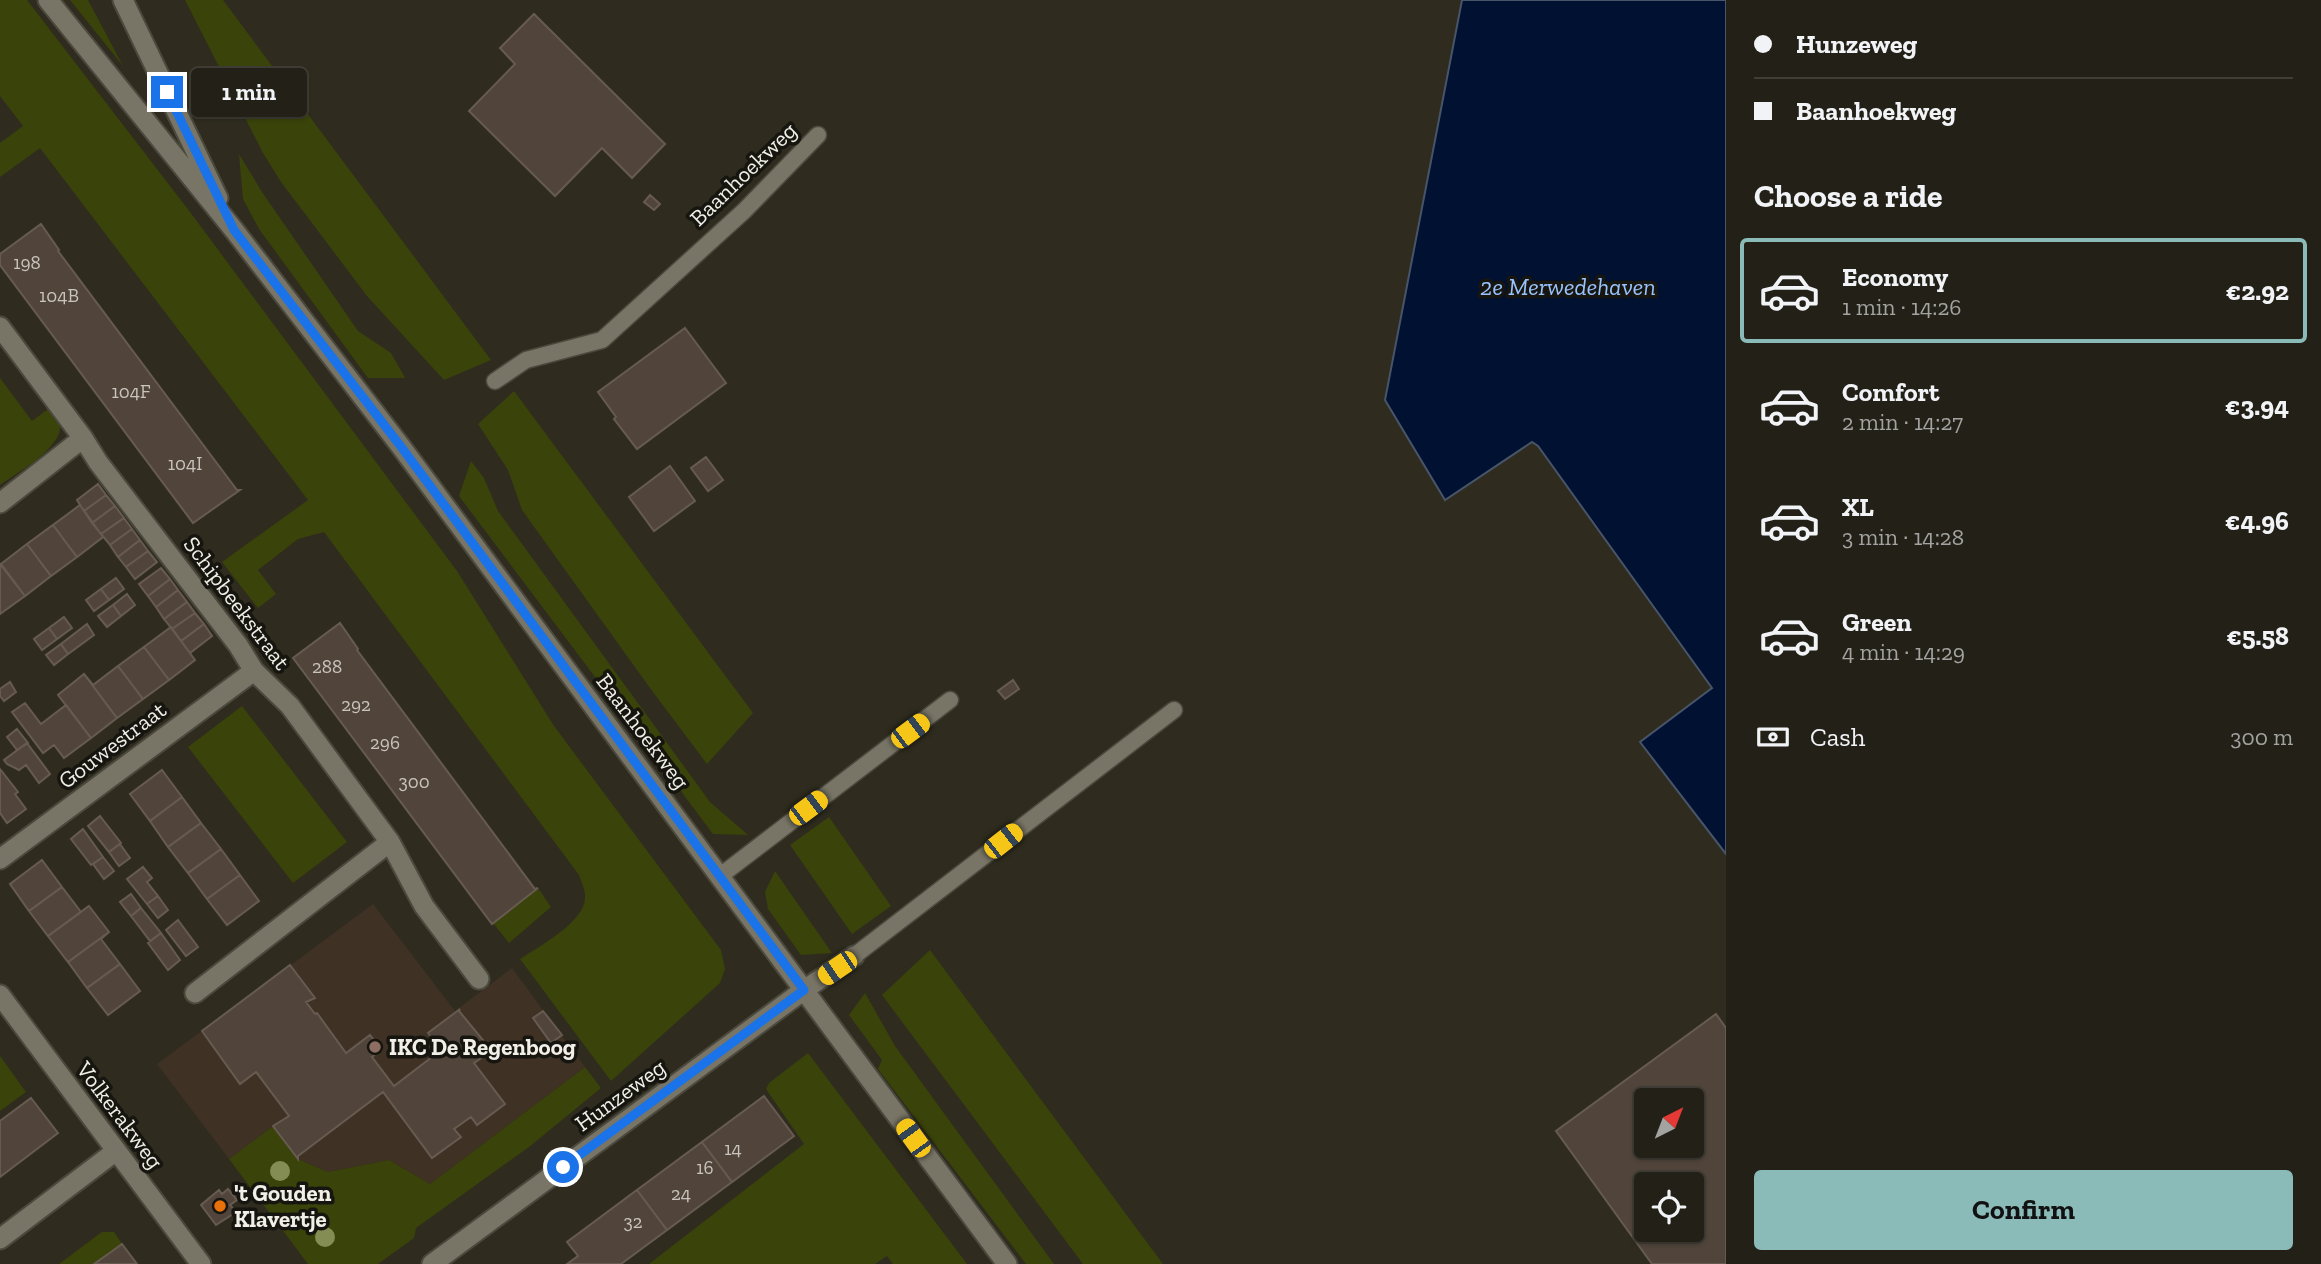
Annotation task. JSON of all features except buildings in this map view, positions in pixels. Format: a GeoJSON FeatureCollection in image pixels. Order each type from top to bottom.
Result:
{"type":"FeatureCollection","features":[{"type":"Feature","properties":{"kind":"street","name":"Baanhoekweg"},"geometry":{"type":"LineString","coordinates":[[48,0],[234,230],[402,448],[1007,1264]]}},
{"type":"Feature","properties":{"kind":"street","name":"Baanhoekweg"},"geometry":{"type":"LineString","coordinates":[[122,0],[234,230]]}},
{"type":"Feature","properties":{"kind":"street","name":"Schipbeekstraat"},"geometry":{"type":"LineString","coordinates":[[0,327],[98,462],[238,645],[254,671],[290,706],[390,842],[424,906],[479,979]]}},
{"type":"Feature","properties":{"kind":"street"},"geometry":{"type":"LineString","coordinates":[[0,503],[83,438]]}},
{"type":"Feature","properties":{"kind":"street","name":"Gouwestraat"},"geometry":{"type":"LineString","coordinates":[[0,859],[254,671]]}},
{"type":"Feature","properties":{"kind":"street"},"geometry":{"type":"LineString","coordinates":[[195,993],[390,842]]}},
{"type":"Feature","properties":{"kind":"street","name":"Hunzeweg"},"geometry":{"type":"LineString","coordinates":[[432,1264],[854,956]]}},
{"type":"Feature","properties":{"kind":"street","name":"Volkerakweg"},"geometry":{"type":"LineString","coordinates":[[0,995],[201,1264]]}},
{"type":"Feature","properties":{"kind":"street"},"geometry":{"type":"LineString","coordinates":[[0,1239],[116,1151]]}},
{"type":"Feature","properties":{"kind":"lane","name":"Baanhoekweg"},"geometry":{"type":"LineString","coordinates":[[495,381],[526,360],[602,340],[744,211],[818,135]]}},
{"type":"Feature","properties":{"kind":"lane"},"geometry":{"type":"LineString","coordinates":[[720,877],[950,701]]}},
{"type":"Feature","properties":{"kind":"lane"},"geometry":{"type":"LineString","coordinates":[[854,956],[1174,710]]}},
{"type":"Feature","properties":{"kind":"shaded area","name":"IKC De Regenboog"},"geometry":{"type":"Polygon","coordinates":[[[373,904],[455,1011],[512,968],[585,1067],[430,1184],[389,1160],[328,1172],[298,1159],[273,1126],[229,1159],[157,1064],[373,904]]]}},
{"type":"Feature","properties":{"kind":"green space"},"geometry":{"type":"Polygon","coordinates":[[[0,0],[27,0],[190,212],[457,571],[554,726],[721,950],[725,969],[720,983],[611,1081],[520,959],[560,932],[578,915],[584,905],[585,896],[579,875],[324,532],[298,539],[258,570],[276,594],[258,608],[222,562],[308,500],[40,148],[0,177],[0,143],[23,126],[0,96],[0,0]]]}},
{"type":"Feature","properties":{"kind":"green space"},"geometry":{"type":"Polygon","coordinates":[[[70,0],[88,0],[123,66],[70,0]]]}},
{"type":"Feature","properties":{"kind":"green space"},"geometry":{"type":"Polygon","coordinates":[[[185,0],[223,0],[491,360],[444,380],[367,296],[281,182],[263,153],[185,0]]]}},
{"type":"Feature","properties":{"kind":"green space"},"geometry":{"type":"Polygon","coordinates":[[[239,154],[262,192],[358,331],[391,353],[405,378],[368,378],[259,229],[243,199],[239,154]]]}},
{"type":"Feature","properties":{"kind":"green space"},"geometry":{"type":"Polygon","coordinates":[[[0,378],[32,421],[52,406],[60,422],[60,431],[55,441],[39,458],[0,485],[0,378]]]}},
{"type":"Feature","properties":{"kind":"green space"},"geometry":{"type":"Polygon","coordinates":[[[514,391],[753,713],[707,764],[522,510],[508,470],[478,424],[514,391]]]}},
{"type":"Feature","properties":{"kind":"green space"},"geometry":{"type":"Polygon","coordinates":[[[471,461],[484,478],[498,511],[710,802],[748,835],[713,834],[459,496],[471,461]]]}},
{"type":"Feature","properties":{"kind":"green space"},"geometry":{"type":"Polygon","coordinates":[[[242,706],[347,842],[293,883],[188,747],[242,706]]]}},
{"type":"Feature","properties":{"kind":"green space"},"geometry":{"type":"Polygon","coordinates":[[[829,817],[891,906],[852,934],[790,845],[829,817]]]}},
{"type":"Feature","properties":{"kind":"green space"},"geometry":{"type":"Polygon","coordinates":[[[775,871],[832,953],[801,955],[768,909],[765,892],[775,871]]]}},
{"type":"Feature","properties":{"kind":"green space"},"geometry":{"type":"Polygon","coordinates":[[[538,888],[551,907],[509,943],[493,923],[538,888]]]}},
{"type":"Feature","properties":{"kind":"green space"},"geometry":{"type":"Polygon","coordinates":[[[930,950],[1163,1264],[1083,1264],[882,995],[930,950]]]}},
{"type":"Feature","properties":{"kind":"green space"},"geometry":{"type":"Polygon","coordinates":[[[865,993],[895,1046],[1054,1264],[1026,1264],[878,1069],[882,1060],[849,1015],[865,993]]]}},
{"type":"Feature","properties":{"kind":"green space"},"geometry":{"type":"Polygon","coordinates":[[[808,1053],[967,1264],[893,1264],[887,1256],[875,1264],[649,1264],[804,1144],[766,1089],[769,1083],[808,1053]]]}},
{"type":"Feature","properties":{"kind":"green space"},"geometry":{"type":"Polygon","coordinates":[[[0,1056],[26,1092],[0,1111],[0,1056]]]}},
{"type":"Feature","properties":{"kind":"green space"},"geometry":{"type":"Polygon","coordinates":[[[585,1067],[601,1088],[529,1147],[416,1228],[414,1238],[378,1264],[308,1264],[229,1159],[273,1126],[298,1159],[328,1172],[389,1160],[430,1184],[585,1067]]]}},
{"type":"Feature","properties":{"kind":"green space"},"geometry":{"type":"Polygon","coordinates":[[[102,1232],[114,1232],[122,1244],[94,1264],[59,1264],[102,1232]]]}},
{"type":"Feature","properties":{"kind":"water","name":"2e Merwedehaven"},"geometry":{"type":"Polygon","coordinates":[[[1462,0],[1726,0],[1726,854],[1640,742],[1712,688],[1538,446],[1532,442],[1445,500],[1385,400],[1462,0]]]}},
{"type":"Feature","properties":{"kind":"place","name":"IKC De Regenboog"},"geometry":{"type":"Point","coordinates":[375,1047]}},
{"type":"Feature","properties":{"kind":"place","name":"'t Gouden Klavertje"},"geometry":{"type":"Point","coordinates":[220,1206]}},
{"type":"Feature","properties":{"kind":"route"},"geometry":{"type":"LineString","coordinates":[[167,92],[234,230],[402,448],[804,990],[563,1167]]}}]}
